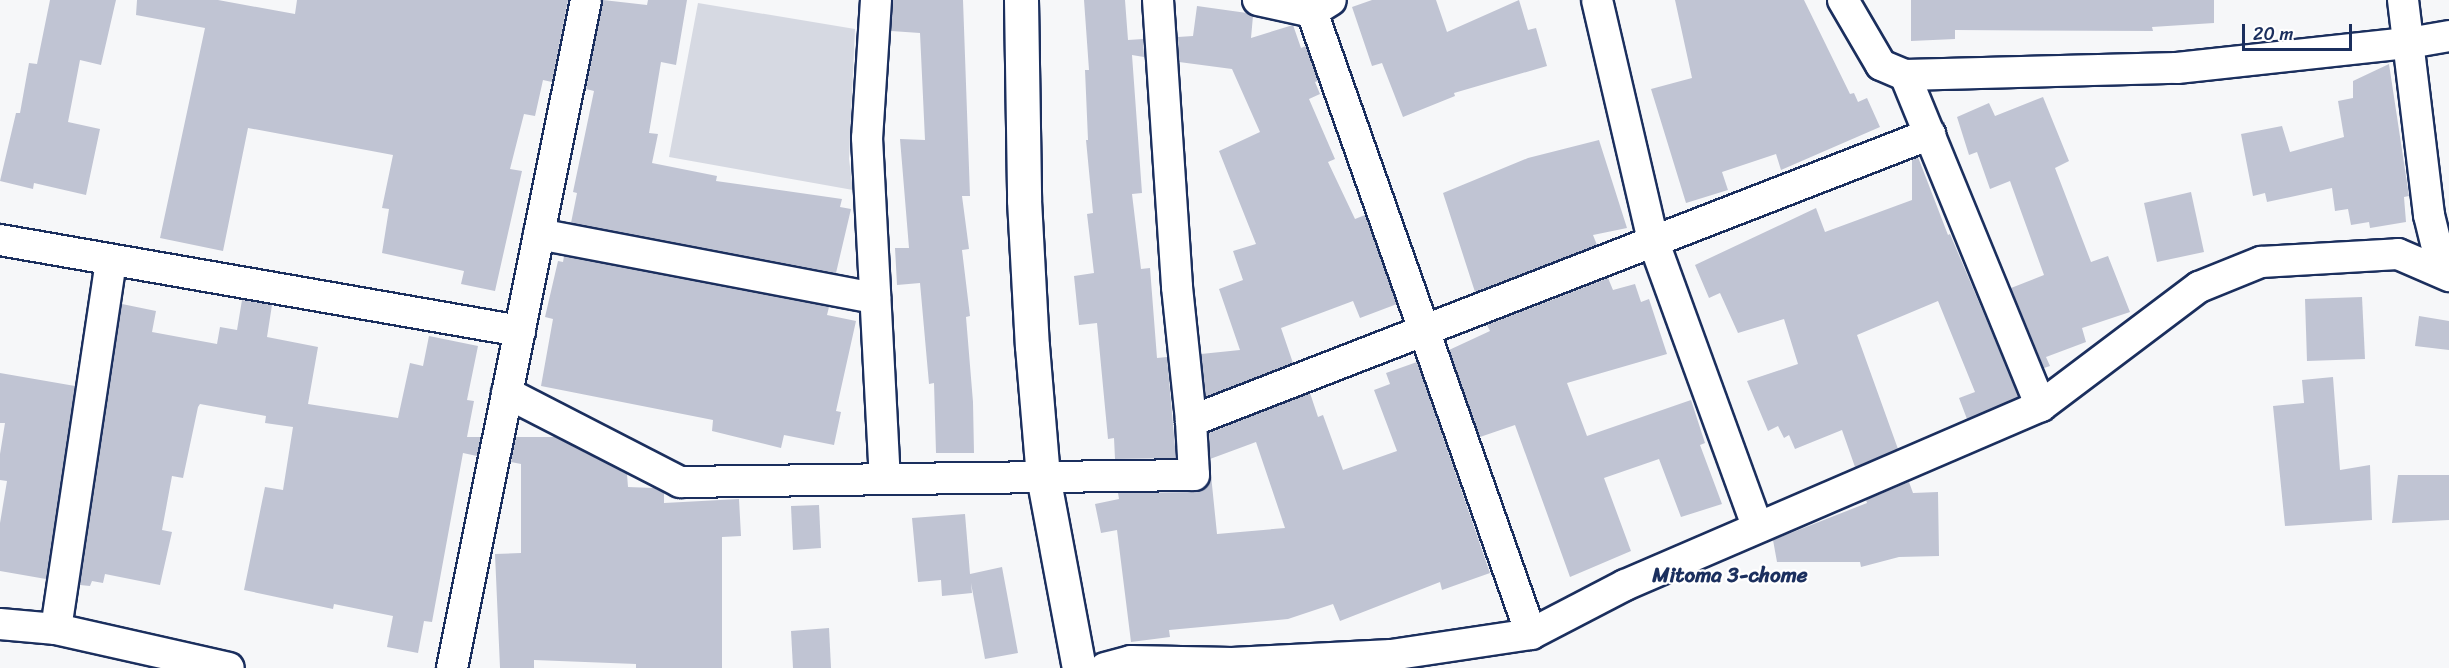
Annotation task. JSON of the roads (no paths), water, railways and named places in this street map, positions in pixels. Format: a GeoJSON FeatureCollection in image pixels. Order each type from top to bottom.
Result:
{"type":"FeatureCollection","features":[{"type":"Feature","properties":{"kind":"street"},"geometry":{"type":"LineString","coordinates":[[452,668],[586,0]]}},
{"type":"Feature","properties":{"kind":"street"},"geometry":{"type":"LineString","coordinates":[[876,0],[867,138],[885,479]]}},
{"type":"Feature","properties":{"kind":"street"},"geometry":{"type":"LineString","coordinates":[[1021,0],[1025,212],[1032,346],[1043,476],[1078,668]]}},
{"type":"Feature","properties":{"kind":"street"},"geometry":{"type":"LineString","coordinates":[[507,393],[680,482],[1194,475],[1191,421],[1177,287],[1158,0]]}},
{"type":"Feature","properties":{"kind":"street"},"geometry":{"type":"LineString","coordinates":[[1258,0],[1322,6],[1426,331],[1531,634]]}},
{"type":"Feature","properties":{"kind":"street"},"geometry":{"type":"LineString","coordinates":[[1597,0],[1653,240],[1757,526]]}},
{"type":"Feature","properties":{"kind":"street"},"geometry":{"type":"LineString","coordinates":[[1843,0],[1881,65],[1905,75],[2176,68],[2409,43],[2449,36]]}},
{"type":"Feature","properties":{"kind":"street"},"geometry":{"type":"LineString","coordinates":[[2403,0],[2429,215],[2446,274]]}},
{"type":"Feature","properties":{"kind":"street"},"geometry":{"type":"LineString","coordinates":[[1905,75],[2041,406]]}},
{"type":"Feature","properties":{"kind":"street"},"geometry":{"type":"LineString","coordinates":[[1191,421],[1930,134]]}},
{"type":"Feature","properties":{"kind":"street"},"geometry":{"type":"LineString","coordinates":[[539,234],[875,298]]}},
{"type":"Feature","properties":{"kind":"street"},"geometry":{"type":"LineString","coordinates":[[0,240],[520,331]]}},
{"type":"Feature","properties":{"kind":"street"},"geometry":{"type":"LineString","coordinates":[[1105,668],[1131,661],[1232,663],[1391,655],[1531,634],[1625,585],[1757,526],[2041,406],[2199,287],[2261,262],[2398,254],[2446,274]]}},
{"type":"Feature","properties":{"kind":"street"},"geometry":{"type":"LineString","coordinates":[[56,629],[111,260]]}},
{"type":"Feature","properties":{"kind":"street"},"geometry":{"type":"LineString","coordinates":[[0,624],[56,629],[151,659],[230,668]]}},
{"type":"Feature","properties":{"kind":"district","name":"Mitoma 3-chome"},"geometry":{"type":"Point","coordinates":[1730,575]}}]}
